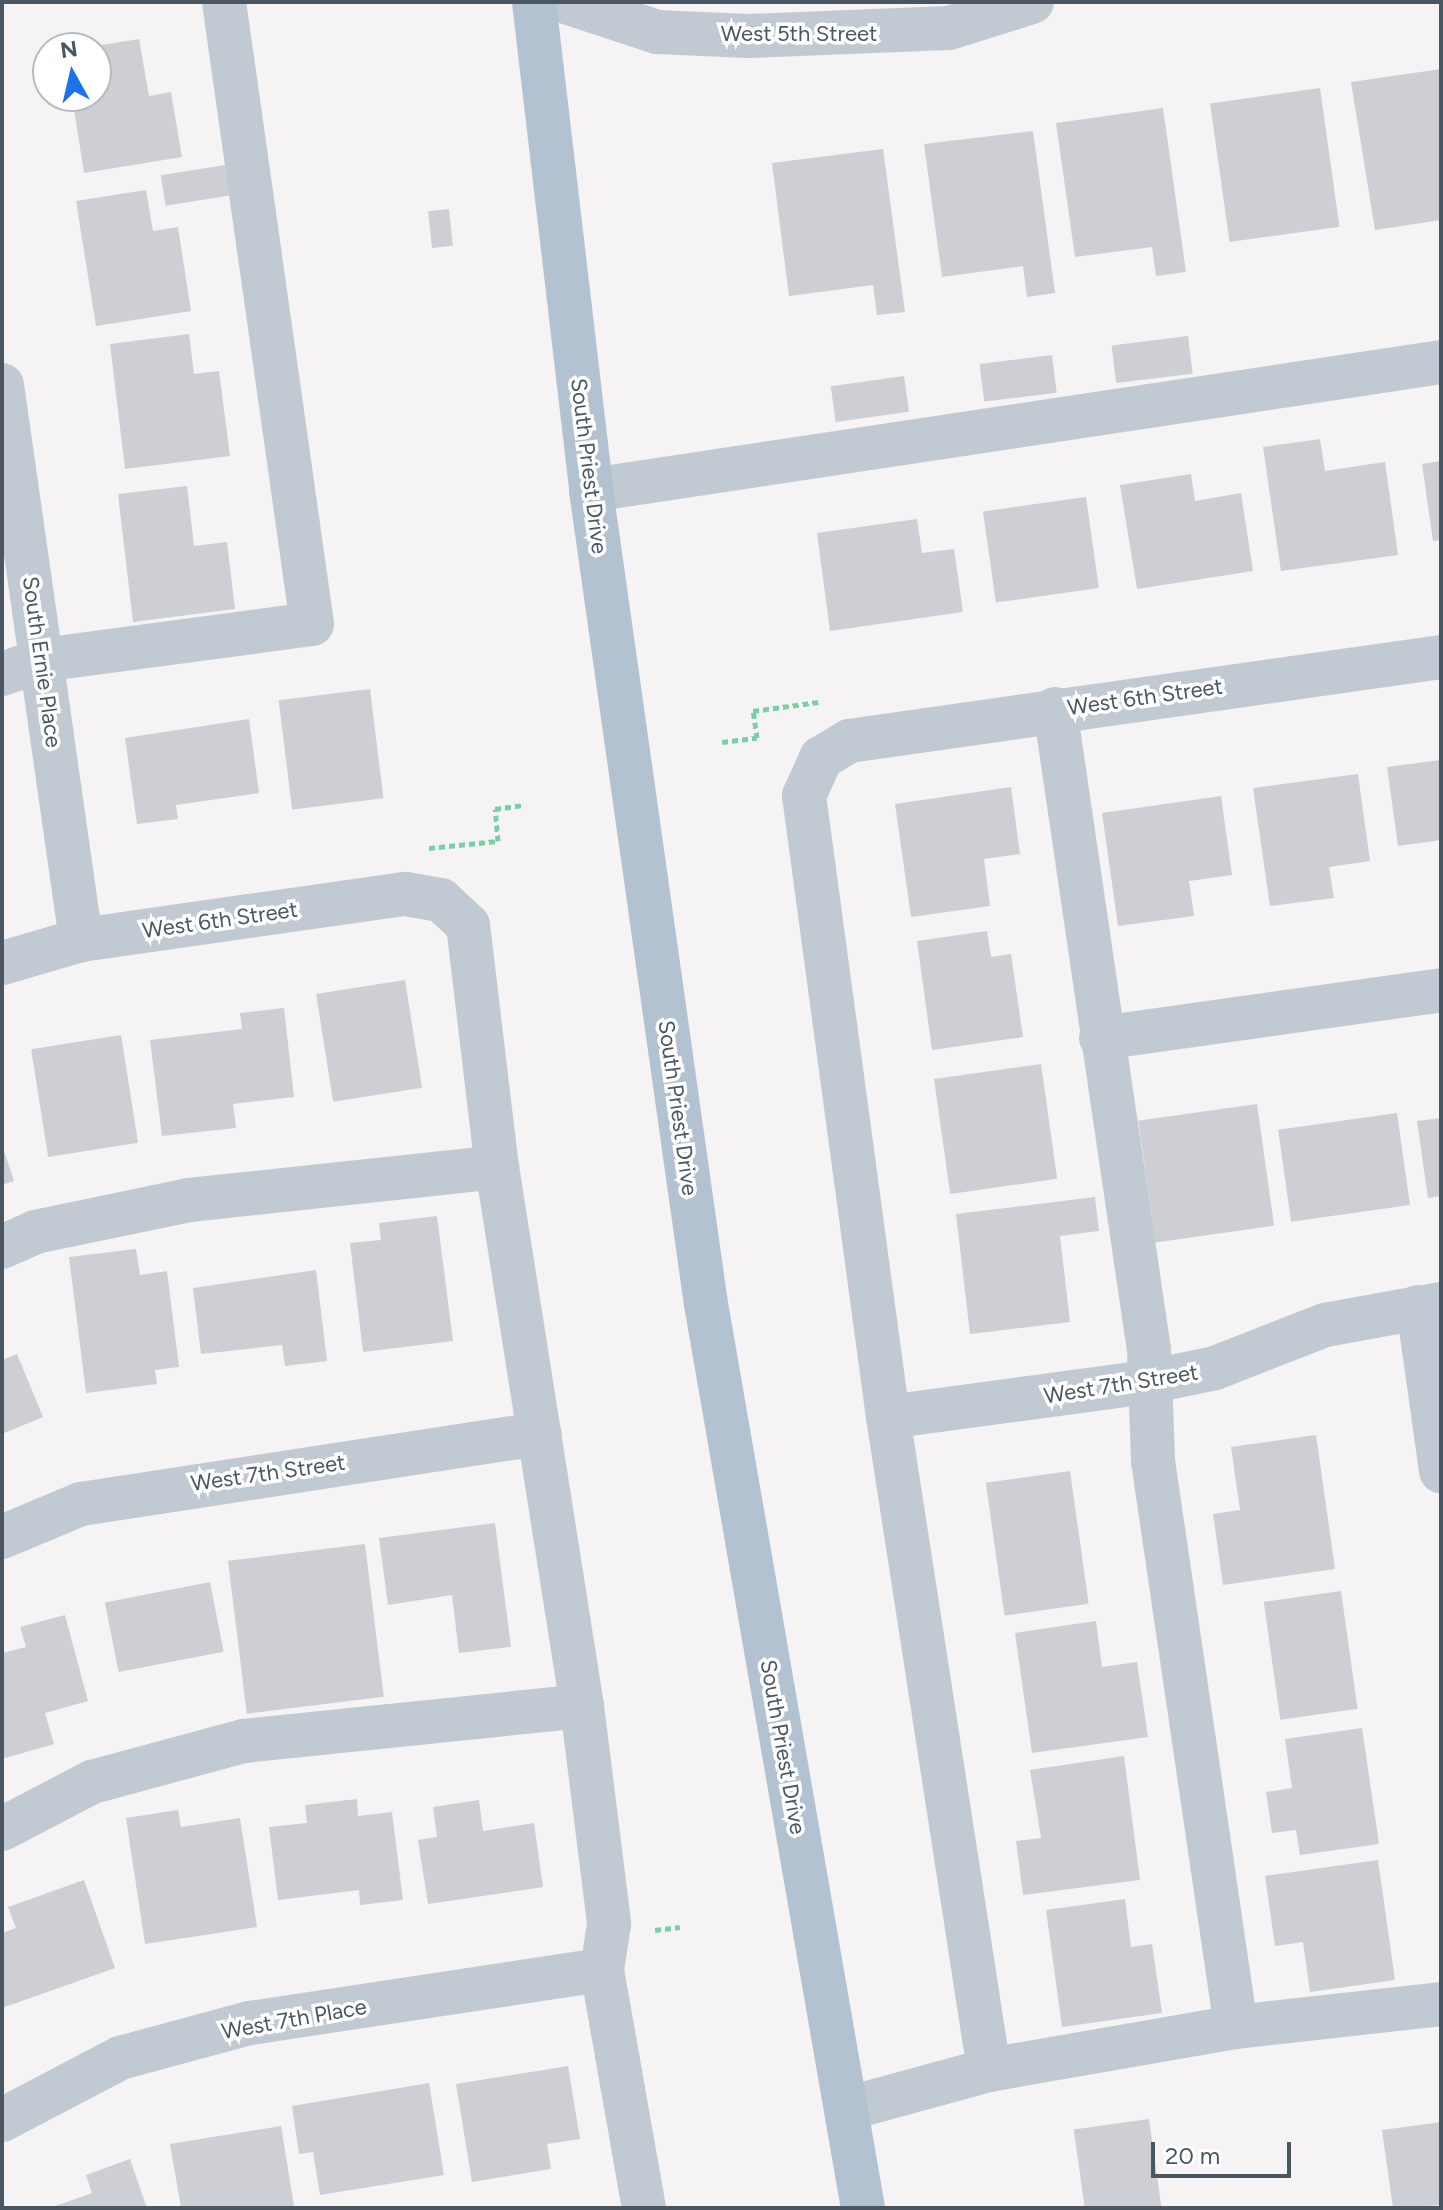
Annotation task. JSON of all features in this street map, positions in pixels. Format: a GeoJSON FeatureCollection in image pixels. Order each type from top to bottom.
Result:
{"type":"FeatureCollection","features":[{"type":"Feature","properties":{"kind":"main road","name":"South Priest Drive"},"geometry":{"type":"LineString","coordinates":[[534,2],[591,490],[706,1304],[863,2208]]}},
{"type":"Feature","properties":{"kind":"street"},"geometry":{"type":"LineString","coordinates":[[22,667],[312,624],[224,2]]}},
{"type":"Feature","properties":{"kind":"street","name":"West 5th Street"},"geometry":{"type":"LineString","coordinates":[[566,2],[657,32],[748,36],[949,28],[1032,2]]}},
{"type":"Feature","properties":{"kind":"street"},"geometry":{"type":"LineString","coordinates":[[591,490],[1441,362]]}},
{"type":"Feature","properties":{"kind":"street","name":"South Ernie Place"},"geometry":{"type":"LineString","coordinates":[[2,385],[22,667],[81,940]]}},
{"type":"Feature","properties":{"kind":"street","name":"West 6th Street"},"geometry":{"type":"LineString","coordinates":[[888,1417],[804,796],[821,758],[849,741],[1055,709],[1441,657]]}},
{"type":"Feature","properties":{"kind":"street"},"geometry":{"type":"LineString","coordinates":[[1055,709],[1153,1381],[1153,1461],[1236,2027]]}},
{"type":"Feature","properties":{"kind":"street","name":"West 6th Street"},"geometry":{"type":"LineString","coordinates":[[2,963],[81,940],[406,894],[441,900],[468,925],[497,1167]]}},
{"type":"Feature","properties":{"kind":"street"},"geometry":{"type":"LineString","coordinates":[[1101,1038],[1441,990]]}},
{"type":"Feature","properties":{"kind":"street"},"geometry":{"type":"LineString","coordinates":[[2,1247],[35,1232],[189,1200],[497,1167],[582,1706],[609,1924],[602,1970],[644,2208]]}},
{"type":"Feature","properties":{"kind":"street"},"geometry":{"type":"LineString","coordinates":[[1430,1305],[1441,1471]]}},
{"type":"Feature","properties":{"kind":"street","name":"West 7th Street"},"geometry":{"type":"LineString","coordinates":[[888,1417],[1153,1381],[1215,1368],[1325,1325],[1430,1305]]}},
{"type":"Feature","properties":{"kind":"street"},"geometry":{"type":"LineString","coordinates":[[888,1417],[989,2070]]}},
{"type":"Feature","properties":{"kind":"street","name":"West 7th Street"},"geometry":{"type":"LineString","coordinates":[[2,1537],[81,1504],[540,1434]]}},
{"type":"Feature","properties":{"kind":"street"},"geometry":{"type":"LineString","coordinates":[[2,1829],[92,1782],[244,1741],[582,1706]]}},
{"type":"Feature","properties":{"kind":"street","name":"West 7th Place"},"geometry":{"type":"LineString","coordinates":[[2,2120],[120,2058],[250,2023],[602,1970]]}},
{"type":"Feature","properties":{"kind":"street"},"geometry":{"type":"LineString","coordinates":[[846,2109],[989,2070],[1236,2027],[1441,2004]]}},
{"type":"Feature","properties":{"kind":"path"},"geometry":{"type":"LineString","coordinates":[[722,742],[757,738],[753,711],[818,702]]}},
{"type":"Feature","properties":{"kind":"path"},"geometry":{"type":"LineString","coordinates":[[426,857],[425,849],[498,841],[495,809],[523,805]]}},
{"type":"Feature","properties":{"kind":"building"},"geometry":{"type":"Polygon","coordinates":[[[139,39],[149,96],[171,92],[182,157],[84,173],[74,112],[112,112],[112,43],[139,39]]]}},
{"type":"Feature","properties":{"kind":"building"},"geometry":{"type":"Polygon","coordinates":[[[1441,69],[1441,220],[1375,230],[1351,82],[1441,69]]]}},
{"type":"Feature","properties":{"kind":"building"},"geometry":{"type":"Polygon","coordinates":[[[1320,88],[1339,227],[1230,242],[1210,103],[1320,88]]]}},
{"type":"Feature","properties":{"kind":"building"},"geometry":{"type":"Polygon","coordinates":[[[1163,108],[1186,272],[1156,276],[1152,247],[1075,257],[1056,123],[1163,108]]]}},
{"type":"Feature","properties":{"kind":"building"},"geometry":{"type":"Polygon","coordinates":[[[1033,131],[1055,293],[1027,297],[1023,266],[942,277],[924,144],[1033,131]]]}},
{"type":"Feature","properties":{"kind":"building"},"geometry":{"type":"Polygon","coordinates":[[[883,149],[905,312],[877,315],[873,285],[789,296],[772,163],[883,149]]]}},
{"type":"Feature","properties":{"kind":"building"},"geometry":{"type":"Polygon","coordinates":[[[225,165],[230,196],[166,206],[161,175],[225,165]]]}},
{"type":"Feature","properties":{"kind":"building"},"geometry":{"type":"Polygon","coordinates":[[[146,190],[153,231],[178,227],[191,311],[96,326],[76,201],[146,190]]]}},
{"type":"Feature","properties":{"kind":"building"},"geometry":{"type":"Polygon","coordinates":[[[449,209],[453,246],[432,248],[428,211],[449,209]]]}},
{"type":"Feature","properties":{"kind":"building"},"geometry":{"type":"Polygon","coordinates":[[[189,334],[194,374],[219,371],[230,456],[125,469],[110,344],[189,334]]]}},
{"type":"Feature","properties":{"kind":"building"},"geometry":{"type":"Polygon","coordinates":[[[1188,336],[1193,374],[1116,383],[1112,345],[1188,336]]]}},
{"type":"Feature","properties":{"kind":"building"},"geometry":{"type":"Polygon","coordinates":[[[1052,355],[1057,393],[984,402],[980,364],[1052,355]]]}},
{"type":"Feature","properties":{"kind":"building"},"geometry":{"type":"Polygon","coordinates":[[[904,376],[909,412],[836,422],[831,386],[904,376]]]}},
{"type":"Feature","properties":{"kind":"building"},"geometry":{"type":"Polygon","coordinates":[[[1320,439],[1325,471],[1385,462],[1398,555],[1281,571],[1263,447],[1320,439]]]}},
{"type":"Feature","properties":{"kind":"building"},"geometry":{"type":"Polygon","coordinates":[[[1441,461],[1441,540],[1433,541],[1422,464],[1441,461]]]}},
{"type":"Feature","properties":{"kind":"building"},"geometry":{"type":"Polygon","coordinates":[[[1191,474],[1195,501],[1241,493],[1253,571],[1137,589],[1120,485],[1191,474]]]}},
{"type":"Feature","properties":{"kind":"building"},"geometry":{"type":"Polygon","coordinates":[[[187,486],[194,546],[227,542],[235,609],[133,622],[118,494],[187,486]]]}},
{"type":"Feature","properties":{"kind":"building"},"geometry":{"type":"Polygon","coordinates":[[[1086,497],[1099,588],[996,603],[983,511],[1086,497]]]}},
{"type":"Feature","properties":{"kind":"building"},"geometry":{"type":"Polygon","coordinates":[[[917,519],[922,553],[954,549],[963,612],[830,631],[817,533],[917,519]]]}},
{"type":"Feature","properties":{"kind":"building"},"geometry":{"type":"Polygon","coordinates":[[[370,689],[383,798],[292,809],[279,700],[370,689]]]}},
{"type":"Feature","properties":{"kind":"building"},"geometry":{"type":"Polygon","coordinates":[[[249,719],[259,793],[176,805],[178,819],[137,824],[125,738],[249,719]]]}},
{"type":"Feature","properties":{"kind":"building"},"geometry":{"type":"Polygon","coordinates":[[[1441,760],[1441,840],[1398,846],[1387,767],[1441,760]]]}},
{"type":"Feature","properties":{"kind":"building"},"geometry":{"type":"Polygon","coordinates":[[[1358,774],[1370,861],[1329,867],[1334,898],[1270,906],[1253,788],[1358,774]]]}},
{"type":"Feature","properties":{"kind":"building"},"geometry":{"type":"Polygon","coordinates":[[[1011,787],[1020,854],[984,859],[990,906],[911,917],[895,804],[1011,787]]]}},
{"type":"Feature","properties":{"kind":"building"},"geometry":{"type":"Polygon","coordinates":[[[1221,796],[1232,875],[1189,881],[1194,916],[1118,926],[1102,813],[1221,796]]]}},
{"type":"Feature","properties":{"kind":"building"},"geometry":{"type":"Polygon","coordinates":[[[987,931],[991,957],[1011,954],[1023,1037],[932,1050],[917,941],[987,931]]]}},
{"type":"Feature","properties":{"kind":"building"},"geometry":{"type":"Polygon","coordinates":[[[405,980],[422,1088],[333,1102],[316,994],[405,980]]]}},
{"type":"Feature","properties":{"kind":"building"},"geometry":{"type":"Polygon","coordinates":[[[284,1008],[294,1097],[233,1104],[236,1128],[162,1136],[150,1040],[242,1029],[240,1013],[284,1008]]]}},
{"type":"Feature","properties":{"kind":"building"},"geometry":{"type":"Polygon","coordinates":[[[121,1035],[138,1143],[48,1157],[31,1049],[121,1035]]]}},
{"type":"Feature","properties":{"kind":"building"},"geometry":{"type":"Polygon","coordinates":[[[1041,1064],[1057,1179],[950,1194],[934,1079],[1041,1064]]]}},
{"type":"Feature","properties":{"kind":"building"},"geometry":{"type":"Polygon","coordinates":[[[1257,1104],[1274,1226],[1155,1243],[1138,1121],[1257,1104]]]}},
{"type":"Feature","properties":{"kind":"building"},"geometry":{"type":"Polygon","coordinates":[[[1397,1113],[1410,1205],[1291,1222],[1278,1130],[1397,1113]]]}},
{"type":"Feature","properties":{"kind":"building"},"geometry":{"type":"Polygon","coordinates":[[[1441,1118],[1441,1196],[1428,1198],[1417,1121],[1441,1118]]]}},
{"type":"Feature","properties":{"kind":"building"},"geometry":{"type":"Polygon","coordinates":[[[2,1145],[14,1181],[2,1185],[2,1145]]]}},
{"type":"Feature","properties":{"kind":"building"},"geometry":{"type":"Polygon","coordinates":[[[1095,1197],[1099,1231],[1060,1236],[1070,1322],[970,1334],[956,1214],[1095,1197]]]}},
{"type":"Feature","properties":{"kind":"building"},"geometry":{"type":"Polygon","coordinates":[[[437,1216],[453,1341],[363,1352],[350,1243],[381,1240],[379,1223],[437,1216]]]}},
{"type":"Feature","properties":{"kind":"building"},"geometry":{"type":"Polygon","coordinates":[[[136,1249],[140,1275],[167,1271],[179,1367],[155,1370],[157,1384],[86,1393],[69,1257],[136,1249]]]}},
{"type":"Feature","properties":{"kind":"building"},"geometry":{"type":"Polygon","coordinates":[[[316,1270],[327,1361],[285,1366],[282,1345],[201,1354],[193,1288],[316,1270]]]}},
{"type":"Feature","properties":{"kind":"building"},"geometry":{"type":"Polygon","coordinates":[[[17,1354],[43,1417],[2,1434],[2,1360],[17,1354]]]}},
{"type":"Feature","properties":{"kind":"building"},"geometry":{"type":"Polygon","coordinates":[[[1316,1435],[1335,1569],[1223,1585],[1213,1514],[1240,1510],[1231,1447],[1316,1435]]]}},
{"type":"Feature","properties":{"kind":"building"},"geometry":{"type":"Polygon","coordinates":[[[1070,1471],[1089,1604],[1004,1616],[986,1483],[1070,1471]]]}},
{"type":"Feature","properties":{"kind":"building"},"geometry":{"type":"Polygon","coordinates":[[[495,1523],[511,1647],[459,1653],[452,1595],[388,1605],[379,1538],[495,1523]]]}},
{"type":"Feature","properties":{"kind":"building"},"geometry":{"type":"Polygon","coordinates":[[[365,1544],[384,1697],[247,1714],[228,1561],[365,1544]]]}},
{"type":"Feature","properties":{"kind":"building"},"geometry":{"type":"Polygon","coordinates":[[[210,1582],[224,1652],[119,1672],[105,1602],[210,1582]]]}},
{"type":"Feature","properties":{"kind":"building"},"geometry":{"type":"Polygon","coordinates":[[[1341,1591],[1358,1709],[1280,1720],[1264,1602],[1341,1591]]]}},
{"type":"Feature","properties":{"kind":"building"},"geometry":{"type":"Polygon","coordinates":[[[65,1615],[88,1701],[45,1713],[54,1744],[2,1759],[2,1653],[26,1647],[20,1627],[65,1615]]]}},
{"type":"Feature","properties":{"kind":"building"},"geometry":{"type":"Polygon","coordinates":[[[1096,1621],[1102,1667],[1137,1662],[1148,1737],[1032,1753],[1015,1633],[1096,1621]]]}},
{"type":"Feature","properties":{"kind":"building"},"geometry":{"type":"Polygon","coordinates":[[[1362,1728],[1379,1844],[1300,1855],[1296,1830],[1272,1833],[1266,1792],[1292,1788],[1285,1739],[1362,1728]]]}},
{"type":"Feature","properties":{"kind":"building"},"geometry":{"type":"Polygon","coordinates":[[[1124,1756],[1140,1880],[1023,1895],[1016,1841],[1041,1838],[1030,1770],[1124,1756]]]}},
{"type":"Feature","properties":{"kind":"building"},"geometry":{"type":"Polygon","coordinates":[[[357,1799],[358,1816],[392,1812],[403,1900],[360,1905],[359,1890],[278,1900],[269,1827],[307,1823],[305,1805],[357,1799]]]}},
{"type":"Feature","properties":{"kind":"building"},"geometry":{"type":"Polygon","coordinates":[[[479,1800],[483,1831],[534,1823],[543,1887],[428,1904],[418,1840],[437,1837],[433,1807],[479,1800]]]}},
{"type":"Feature","properties":{"kind":"building"},"geometry":{"type":"Polygon","coordinates":[[[178,1810],[181,1827],[240,1818],[257,1927],[145,1944],[126,1818],[178,1810]]]}},
{"type":"Feature","properties":{"kind":"building"},"geometry":{"type":"Polygon","coordinates":[[[1378,1860],[1395,1980],[1310,1992],[1303,1942],[1275,1946],[1265,1876],[1378,1860]]]}},
{"type":"Feature","properties":{"kind":"building"},"geometry":{"type":"Polygon","coordinates":[[[84,1880],[115,1968],[2,2008],[2,1933],[16,1928],[8,1907],[84,1880]]]}},
{"type":"Feature","properties":{"kind":"building"},"geometry":{"type":"Polygon","coordinates":[[[1125,1899],[1131,1947],[1152,1944],[1162,2013],[1062,2027],[1046,1910],[1125,1899]]]}},
{"type":"Feature","properties":{"kind":"building"},"geometry":{"type":"Polygon","coordinates":[[[568,2066],[580,2139],[547,2144],[551,2169],[472,2182],[456,2084],[568,2066]]]}},
{"type":"Feature","properties":{"kind":"building"},"geometry":{"type":"Polygon","coordinates":[[[429,2083],[444,2175],[320,2195],[313,2152],[299,2154],[292,2106],[429,2083]]]}},
{"type":"Feature","properties":{"kind":"building"},"geometry":{"type":"Polygon","coordinates":[[[1149,2119],[1162,2208],[1085,2208],[1074,2130],[1149,2119]]]}},
{"type":"Feature","properties":{"kind":"building"},"geometry":{"type":"Polygon","coordinates":[[[1441,2122],[1441,2205],[1393,2208],[1382,2130],[1441,2122]]]}},
{"type":"Feature","properties":{"kind":"building"},"geometry":{"type":"Polygon","coordinates":[[[281,2126],[294,2206],[181,2208],[170,2144],[281,2126]]]}},
{"type":"Feature","properties":{"kind":"building"},"geometry":{"type":"Polygon","coordinates":[[[130,2159],[147,2208],[50,2208],[92,2193],[86,2175],[130,2159]]]}}]}
